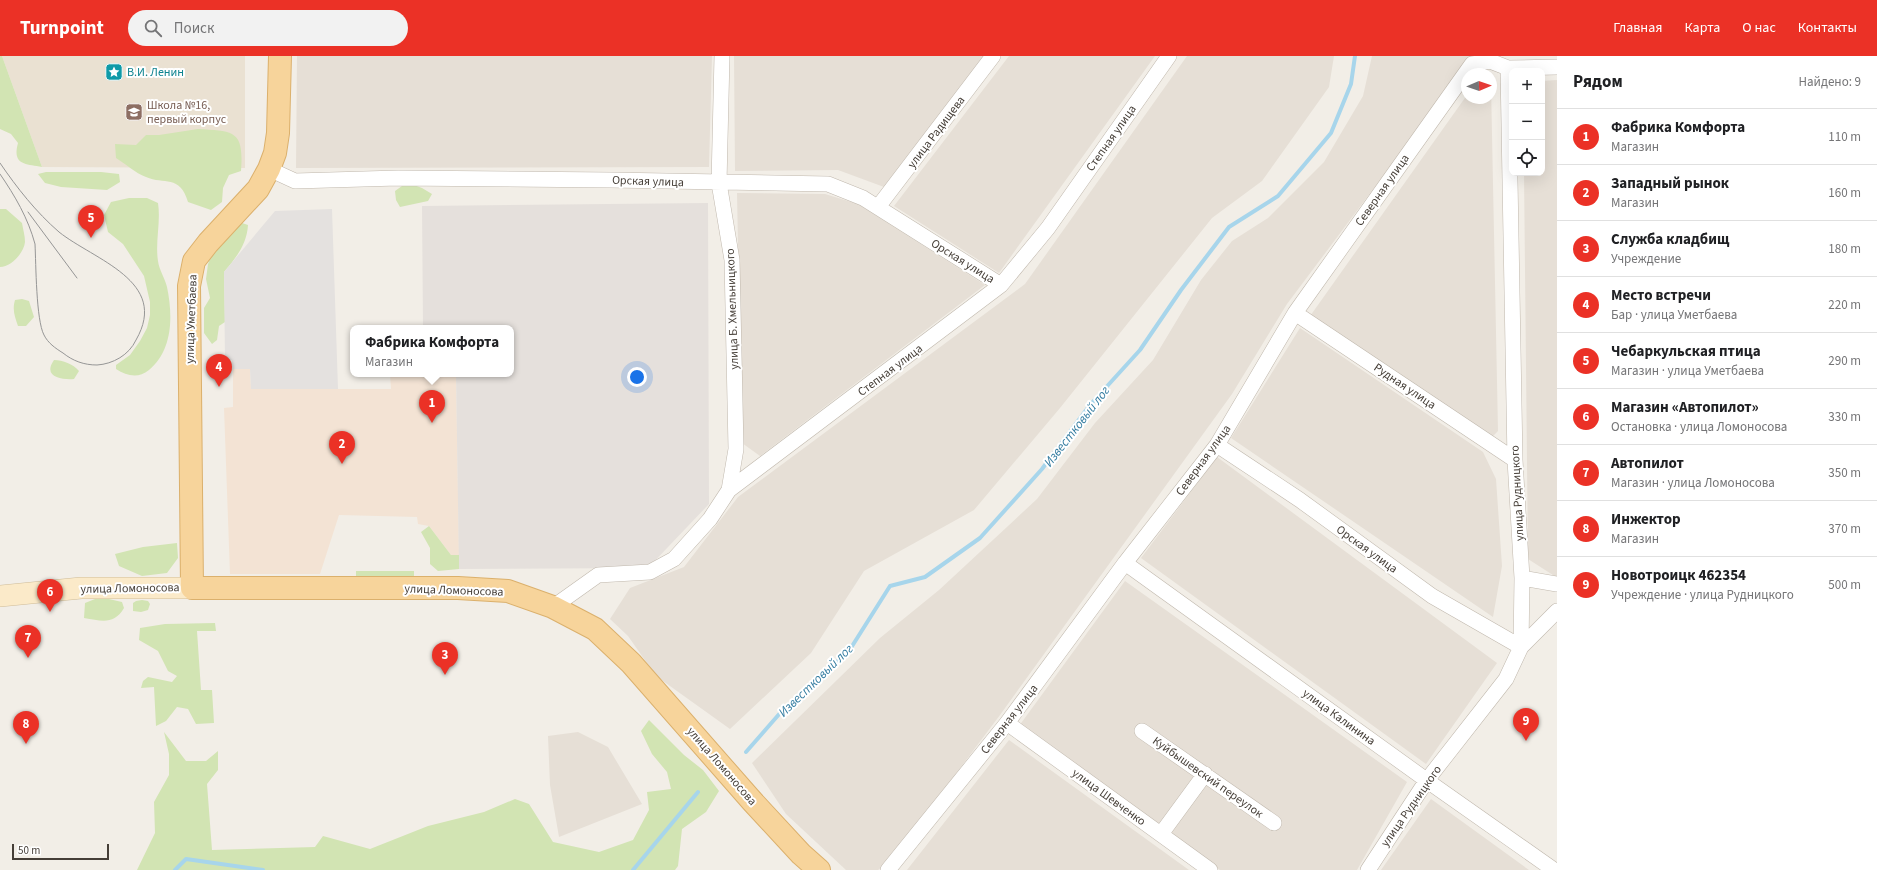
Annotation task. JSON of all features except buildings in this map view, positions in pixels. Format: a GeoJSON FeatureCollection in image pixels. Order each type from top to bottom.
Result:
{"type":"FeatureCollection","features":[{"type":"Feature","properties":{"kind":"main road","name":"улица Уметбаева"},"geometry":{"type":"LineString","coordinates":[[192,588],[189,286],[194,261],[208,243],[258,189],[269,169],[275,153],[278,133],[280,56]]}},
{"type":"Feature","properties":{"kind":"main road","name":"улица Ломоносова"},"geometry":{"type":"LineString","coordinates":[[192,588],[458,588],[508,591],[553,607],[595,629],[631,663],[752,801],[801,854],[819,870]]}},
{"type":"Feature","properties":{"kind":"street","name":"улица Б. Хмельницкого"},"geometry":{"type":"LineString","coordinates":[[722,56],[719,183],[732,260],[736,449],[729,490]]}},
{"type":"Feature","properties":{"kind":"street","name":"улица Радищева"},"geometry":{"type":"LineString","coordinates":[[878,207],[993,56]]}},
{"type":"Feature","properties":{"kind":"street","name":"Степная улица"},"geometry":{"type":"LineString","coordinates":[[553,607],[598,575],[650,572],[674,559],[710,519],[729,490],[1001,285],[1048,228],[1169,56]]}},
{"type":"Feature","properties":{"kind":"street","name":"Северная улица"},"geometry":{"type":"LineString","coordinates":[[888,870],[1007,723],[1125,564],[1217,445],[1294,313],[1472,64],[1490,61],[1508,68]]}},
{"type":"Feature","properties":{"kind":"street"},"geometry":{"type":"LineString","coordinates":[[1508,68],[1557,67]]}},
{"type":"Feature","properties":{"kind":"street","name":"улица Рудницкого"},"geometry":{"type":"LineString","coordinates":[[1368,870],[1427,780],[1506,678],[1521,646],[1522,578],[1515,460],[1508,68]]}},
{"type":"Feature","properties":{"kind":"street","name":"Орская улица"},"geometry":{"type":"LineString","coordinates":[[269,169],[295,181],[398,178],[828,184],[863,198],[1001,285]]}},
{"type":"Feature","properties":{"kind":"street","name":"Рудная улица"},"geometry":{"type":"LineString","coordinates":[[1294,313],[1515,460]]}},
{"type":"Feature","properties":{"kind":"street","name":"Орская улица"},"geometry":{"type":"LineString","coordinates":[[1217,445],[1306,504],[1432,596],[1521,646]]}},
{"type":"Feature","properties":{"kind":"street","name":"улица Калинина"},"geometry":{"type":"LineString","coordinates":[[1125,564],[1554,870]]}},
{"type":"Feature","properties":{"kind":"street"},"geometry":{"type":"LineString","coordinates":[[1522,578],[1557,584]]}},
{"type":"Feature","properties":{"kind":"street","name":"улица Ломоносова"},"geometry":{"type":"LineString","coordinates":[[0,596],[82,588],[192,588]]}},
{"type":"Feature","properties":{"kind":"street"},"geometry":{"type":"LineString","coordinates":[[1521,646],[1557,611]]}},
{"type":"Feature","properties":{"kind":"street","name":"улица Шевченко"},"geometry":{"type":"LineString","coordinates":[[1007,723],[1210,870]]}},
{"type":"Feature","properties":{"kind":"street","name":"Куйбышевский переулок"},"geometry":{"type":"LineString","coordinates":[[1142,731],[1274,823]]}},
{"type":"Feature","properties":{"kind":"street"},"geometry":{"type":"LineString","coordinates":[[1161,834],[1205,774]]}},
{"type":"Feature","properties":{"kind":"shaded area","name":"Школа №16, первый корпус"},"geometry":{"type":"Polygon","coordinates":[[[2,56],[245,56],[245,168],[42,167],[2,56]]]}},
{"type":"Feature","properties":{"kind":"shaded area"},"geometry":{"type":"Polygon","coordinates":[[[297,56],[712,56],[709,167],[296,168],[297,56]]]}},
{"type":"Feature","properties":{"kind":"shaded area"},"geometry":{"type":"Polygon","coordinates":[[[734,56],[984,56],[884,187],[838,170],[735,171],[734,56]]]}},
{"type":"Feature","properties":{"kind":"shaded area"},"geometry":{"type":"Polygon","coordinates":[[[1009,56],[1155,56],[999,273],[894,206],[1009,56]]]}},
{"type":"Feature","properties":{"kind":"shaded area"},"geometry":{"type":"Polygon","coordinates":[[[1187,56],[1334,56],[1329,87],[1262,181],[1212,218],[1060,408],[974,510],[864,571],[811,653],[730,729],[656,676],[628,636],[610,619],[630,588],[684,567],[738,497],[1025,284],[1187,56]]]}},
{"type":"Feature","properties":{"kind":"shaded area"},"geometry":{"type":"Polygon","coordinates":[[[1372,56],[1473,56],[1464,68],[1461,68],[1461,72],[1287,304],[1232,394],[1000,715],[891,860],[878,870],[846,870],[786,814],[752,763],[880,638],[939,590],[1037,499],[1095,423],[1153,360],[1201,280],[1232,241],[1268,218],[1324,162],[1363,96],[1372,56]]]}},
{"type":"Feature","properties":{"kind":"shaded area"},"geometry":{"type":"Polygon","coordinates":[[[1557,80],[1557,577],[1528,559],[1524,176],[1545,176],[1545,81],[1557,80]]]}},
{"type":"Feature","properties":{"kind":"shaded area"},"geometry":{"type":"Polygon","coordinates":[[[1461,103],[1491,104],[1498,431],[1489,440],[1308,319],[1461,103]]]}},
{"type":"Feature","properties":{"kind":"shaded area"},"geometry":{"type":"Polygon","coordinates":[[[737,193],[825,194],[858,204],[985,285],[760,456],[742,443],[737,193]]]}},
{"type":"Feature","properties":{"kind":"shaded area"},"geometry":{"type":"Polygon","coordinates":[[[708,203],[709,504],[648,568],[459,569],[456,377],[514,377],[514,325],[423,325],[422,206],[708,203]]]}},
{"type":"Feature","properties":{"kind":"shaded area"},"geometry":{"type":"Polygon","coordinates":[[[332,209],[338,389],[251,389],[250,369],[233,369],[232,360],[225,360],[224,272],[275,211],[332,209]]]}},
{"type":"Feature","properties":{"kind":"shaded area"},"geometry":{"type":"Polygon","coordinates":[[[1300,328],[1483,452],[1496,479],[1502,566],[1493,617],[1231,438],[1300,328]]]}},
{"type":"Feature","properties":{"kind":"shaded area"},"geometry":{"type":"Polygon","coordinates":[[[233,369],[250,369],[251,389],[391,389],[390,377],[456,377],[459,555],[451,555],[429,526],[418,524],[417,517],[339,515],[320,574],[230,574],[224,408],[233,407],[233,369]]]}},
{"type":"Feature","properties":{"kind":"shaded area"},"geometry":{"type":"Polygon","coordinates":[[[1217,457],[1497,663],[1426,764],[1141,558],[1217,457]]]}},
{"type":"Feature","properties":{"kind":"shaded area"},"geometry":{"type":"Polygon","coordinates":[[[1125,581],[1407,782],[1357,870],[1220,870],[1125,805],[1019,726],[1125,581]]]}},
{"type":"Feature","properties":{"kind":"shaded area"},"geometry":{"type":"Polygon","coordinates":[[[578,732],[608,747],[642,804],[559,837],[550,785],[548,736],[578,732]]]}},
{"type":"Feature","properties":{"kind":"shaded area"},"geometry":{"type":"Polygon","coordinates":[[[1009,740],[1189,870],[907,870],[1009,740]]]}},
{"type":"Feature","properties":{"kind":"shaded area"},"geometry":{"type":"Polygon","coordinates":[[[1431,799],[1529,870],[1381,870],[1431,799]]]}},
{"type":"Feature","properties":{"kind":"green space"},"geometry":{"type":"Polygon","coordinates":[[[0,56],[2,56],[42,167],[21,162],[17,156],[18,143],[11,134],[0,129],[0,56]]]}},
{"type":"Feature","properties":{"kind":"green space"},"geometry":{"type":"Polygon","coordinates":[[[198,129],[229,133],[238,141],[241,148],[241,171],[229,175],[223,188],[222,202],[211,210],[188,202],[181,187],[176,184],[142,175],[116,158],[115,144],[136,145],[146,135],[159,135],[198,129]]]}},
{"type":"Feature","properties":{"kind":"green space"},"geometry":{"type":"Polygon","coordinates":[[[46,172],[101,172],[119,174],[120,182],[107,190],[61,187],[45,183],[38,174],[46,172]]]}},
{"type":"Feature","properties":{"kind":"green space"},"geometry":{"type":"Polygon","coordinates":[[[414,185],[432,194],[428,201],[400,207],[396,200],[395,191],[402,186],[414,185]]]}},
{"type":"Feature","properties":{"kind":"green space"},"geometry":{"type":"Polygon","coordinates":[[[129,198],[147,198],[158,203],[159,217],[157,254],[167,287],[170,309],[169,332],[163,353],[157,362],[145,373],[132,376],[116,369],[116,365],[130,355],[140,341],[147,328],[150,315],[150,302],[144,276],[123,244],[108,232],[104,215],[111,202],[129,198]]]}},
{"type":"Feature","properties":{"kind":"green space"},"geometry":{"type":"Polygon","coordinates":[[[0,209],[6,209],[22,223],[25,242],[20,255],[16,259],[8,265],[0,267],[0,209]]]}},
{"type":"Feature","properties":{"kind":"green space"},"geometry":{"type":"Polygon","coordinates":[[[242,223],[248,225],[246,238],[237,256],[224,272],[225,322],[219,326],[217,340],[212,344],[204,333],[204,308],[210,298],[206,279],[208,264],[213,251],[235,228],[242,223]]]}},
{"type":"Feature","properties":{"kind":"green space"},"geometry":{"type":"Polygon","coordinates":[[[22,299],[29,301],[34,317],[26,326],[18,326],[14,313],[14,304],[15,300],[22,299]]]}},
{"type":"Feature","properties":{"kind":"green space"},"geometry":{"type":"Polygon","coordinates":[[[54,360],[74,366],[79,371],[74,379],[59,378],[52,374],[50,370],[54,360]]]}},
{"type":"Feature","properties":{"kind":"green space"},"geometry":{"type":"Polygon","coordinates":[[[429,526],[451,555],[459,555],[459,569],[438,571],[430,564],[430,548],[421,532],[429,526]]]}},
{"type":"Feature","properties":{"kind":"green space"},"geometry":{"type":"Polygon","coordinates":[[[177,543],[178,558],[167,573],[142,576],[119,566],[115,554],[143,547],[177,543]]]}},
{"type":"Feature","properties":{"kind":"green space"},"geometry":{"type":"Polygon","coordinates":[[[356,571],[414,571],[414,576],[356,576],[356,571]]]}},
{"type":"Feature","properties":{"kind":"green space"},"geometry":{"type":"Polygon","coordinates":[[[100,597],[122,602],[124,608],[116,617],[112,619],[102,621],[84,618],[85,603],[100,597]]]}},
{"type":"Feature","properties":{"kind":"green space"},"geometry":{"type":"Polygon","coordinates":[[[142,600],[148,601],[150,604],[148,610],[141,612],[133,611],[133,603],[142,600]]]}},
{"type":"Feature","properties":{"kind":"green space"},"geometry":{"type":"Polygon","coordinates":[[[215,623],[216,631],[197,631],[201,690],[212,690],[214,723],[196,724],[188,709],[177,707],[166,721],[156,726],[154,687],[141,688],[143,681],[148,677],[172,682],[177,676],[168,671],[158,651],[139,640],[140,628],[165,624],[215,623]]]}},
{"type":"Feature","properties":{"kind":"green space"},"geometry":{"type":"Polygon","coordinates":[[[649,720],[684,755],[703,770],[719,791],[706,812],[682,829],[678,866],[675,870],[137,870],[155,833],[154,802],[169,775],[169,754],[164,732],[186,761],[206,761],[218,751],[218,770],[207,784],[212,850],[315,847],[323,836],[370,849],[428,826],[484,812],[515,799],[529,804],[553,842],[599,852],[633,840],[649,810],[647,792],[671,789],[667,772],[652,754],[641,731],[649,720]]]}},
{"type":"Feature","properties":{"kind":"waterway","name":"Известковый лог"},"geometry":{"type":"LineString","coordinates":[[746,752],[781,712],[849,651],[890,586],[925,577],[980,538],[1042,469],[1090,405],[1140,350],[1181,290],[1229,227],[1278,196],[1331,133],[1351,84],[1355,56]]}},
{"type":"Feature","properties":{"kind":"waterway","name":"Известковый лог"},"geometry":{"type":"LineString","coordinates":[[633,870],[698,792]]}},
{"type":"Feature","properties":{"kind":"waterway","name":"Известковый лог"},"geometry":{"type":"LineString","coordinates":[[175,870],[186,859],[263,870]]}},
{"type":"Feature","properties":{"kind":"tram line"},"geometry":{"type":"LineString","coordinates":[[0,163],[27,199],[59,232],[108,263],[123,274],[136,287],[143,302],[144,320],[133,345],[120,358],[109,363],[97,365],[83,363],[67,356],[52,345],[44,335],[39,317],[35,244],[29,225],[0,174]]}},
{"type":"Feature","properties":{"kind":"tram line"},"geometry":{"type":"LineString","coordinates":[[28,212],[77,278]]}},
{"type":"Feature","properties":{"kind":"place","name":"В.И. Ленин"},"geometry":{"type":"Point","coordinates":[114,72]}},
{"type":"Feature","properties":{"kind":"place","name":"Школа №16, первый корпус"},"geometry":{"type":"Point","coordinates":[134,112]}},
{"type":"Feature","properties":{"kind":"place","name":"Чебаркульская птица"},"geometry":{"type":"Point","coordinates":[91,238]}},
{"type":"Feature","properties":{"kind":"place","name":"Место встречи"},"geometry":{"type":"Point","coordinates":[219,387]}},
{"type":"Feature","properties":{"kind":"place","name":"Фабрика Комфорта"},"geometry":{"type":"Point","coordinates":[432,423]}},
{"type":"Feature","properties":{"kind":"place","name":"Западный рынок"},"geometry":{"type":"Point","coordinates":[342,464]}},
{"type":"Feature","properties":{"kind":"place","name":"Магазин «Автопилот»"},"geometry":{"type":"Point","coordinates":[50,612]}},
{"type":"Feature","properties":{"kind":"place","name":"Автопилот"},"geometry":{"type":"Point","coordinates":[28,658]}},
{"type":"Feature","properties":{"kind":"place","name":"Служба кладбищ"},"geometry":{"type":"Point","coordinates":[445,675]}},
{"type":"Feature","properties":{"kind":"place","name":"Новотроицк 462354"},"geometry":{"type":"Point","coordinates":[1526,741]}},
{"type":"Feature","properties":{"kind":"place","name":"Инжектор"},"geometry":{"type":"Point","coordinates":[26,744]}}]}
